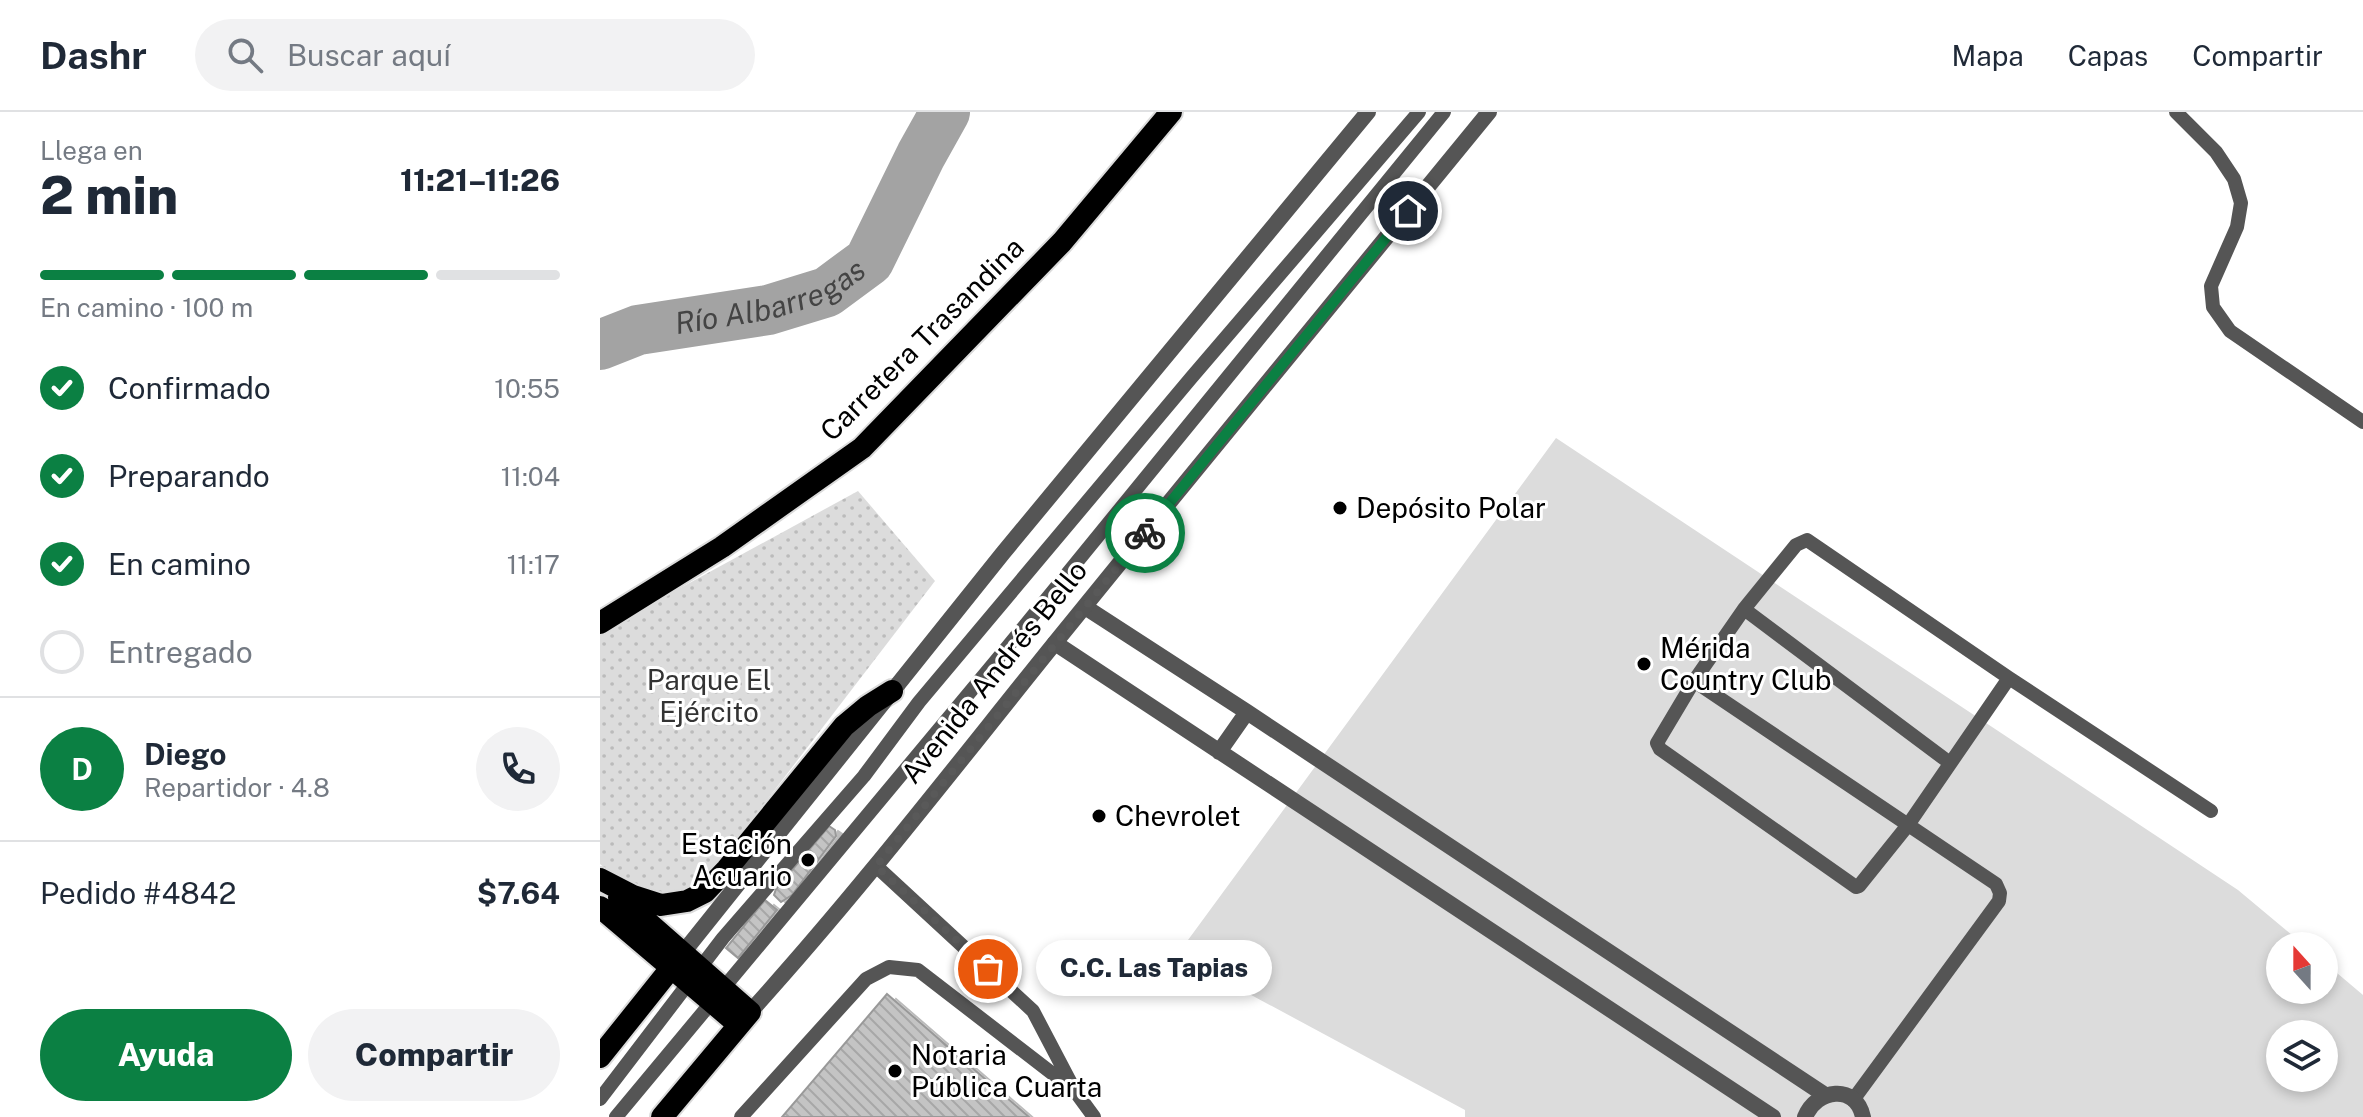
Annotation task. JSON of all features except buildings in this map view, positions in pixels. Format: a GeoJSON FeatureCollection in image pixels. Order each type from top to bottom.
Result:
{"type":"FeatureCollection","features":[{"type":"Feature","properties":{"kind":"highway","name":"Carretera Trasandina"},"geometry":{"type":"LineString","coordinates":[[600,623],[722,547],[862,448],[1062,242],[1171,112]]}},
{"type":"Feature","properties":{"kind":"highway"},"geometry":{"type":"LineString","coordinates":[[600,879],[633,896],[661,905],[687,901],[705,892],[844,726],[892,691]]}},
{"type":"Feature","properties":{"kind":"highway"},"geometry":{"type":"LineString","coordinates":[[600,879],[685,968]]}},
{"type":"Feature","properties":{"kind":"highway"},"geometry":{"type":"LineString","coordinates":[[600,907],[685,968],[744,1018]]}},
{"type":"Feature","properties":{"kind":"highway"},"geometry":{"type":"LineString","coordinates":[[600,1057],[685,968]]}},
{"type":"Feature","properties":{"kind":"highway","name":"Avenida Andrés Bello"},"geometry":{"type":"LineString","coordinates":[[662,1117],[744,1018]]}},
{"type":"Feature","properties":{"kind":"street"},"geometry":{"type":"LineString","coordinates":[[685,968],[892,691],[1368,112]]}},
{"type":"Feature","properties":{"kind":"street","name":"Avenida Andrés Bello"},"geometry":{"type":"LineString","coordinates":[[744,1018],[806,951],[876,866],[1489,112]]}},
{"type":"Feature","properties":{"kind":"street"},"geometry":{"type":"LineString","coordinates":[[1085,607],[1825,1095]]}},
{"type":"Feature","properties":{"kind":"street"},"geometry":{"type":"LineString","coordinates":[[1055,643],[1773,1117]]}},
{"type":"Feature","properties":{"kind":"street"},"geometry":{"type":"LineString","coordinates":[[1219,752],[1247,712]]}},
{"type":"Feature","properties":{"kind":"street"},"geometry":{"type":"LineString","coordinates":[[1805,1117],[1813,1102],[1825,1095],[1839,1094],[1853,1100],[1863,1117]]}},
{"type":"Feature","properties":{"kind":"lane"},"geometry":{"type":"LineString","coordinates":[[600,1099],[685,968],[864,776],[919,702],[1419,112]]}},
{"type":"Feature","properties":{"kind":"lane"},"geometry":{"type":"LineString","coordinates":[[616,1117],[1005,650],[1444,112]]}},
{"type":"Feature","properties":{"kind":"lane"},"geometry":{"type":"LineString","coordinates":[[2176,112],[2216,152],[2234,179],[2241,203],[2237,227],[2211,286],[2213,307],[2230,331],[2363,422]]}},
{"type":"Feature","properties":{"kind":"lane"},"geometry":{"type":"LineString","coordinates":[[2009,678],[1908,825],[1856,887],[1660,749],[1657,743],[1694,681],[1744,609],[1796,545],[1807,540],[2211,811]]}},
{"type":"Feature","properties":{"kind":"lane"},"geometry":{"type":"LineString","coordinates":[[1744,609],[1950,763]]}},
{"type":"Feature","properties":{"kind":"lane"},"geometry":{"type":"LineString","coordinates":[[1694,681],[1996,884],[2000,893],[1999,901],[1853,1100]]}},
{"type":"Feature","properties":{"kind":"lane"},"geometry":{"type":"LineString","coordinates":[[876,866],[1033,1011],[1075,1091],[1094,1117]]}},
{"type":"Feature","properties":{"kind":"lane"},"geometry":{"type":"LineString","coordinates":[[741,1117],[866,979],[889,967],[918,970],[1075,1091]]}},
{"type":"Feature","properties":{"kind":"green space","name":"Mérida Country Club"},"geometry":{"type":"Polygon","coordinates":[[[1556,438],[2238,890],[2288,932],[2266,932],[2266,1004],[2338,1004],[2338,974],[2363,995],[2363,1117],[1465,1117],[1465,1110],[1177,955],[1556,438]]]}},
{"type":"Feature","properties":{"kind":"green space","name":"Parque El Ejército"},"geometry":{"type":"Polygon","coordinates":[[[858,491],[935,581],[711,873],[699,885],[671,896],[632,891],[600,864],[600,636],[618,622],[858,491]]]}},
{"type":"Feature","properties":{"kind":"waterway","name":"Río Albarregas"},"geometry":{"type":"LineString","coordinates":[[600,345],[638,330],[768,310],[827,292],[869,261],[945,112]]}},
{"type":"Feature","properties":{"kind":"way so far"},"geometry":{"type":"LineString","coordinates":[[988,969],[876,866],[1145,533]]}},
{"type":"Feature","properties":{"kind":"place","name":"Depósito Polar"},"geometry":{"type":"Point","coordinates":[1340,508]}},
{"type":"Feature","properties":{"kind":"place","name":"Mérida Country Club"},"geometry":{"type":"Point","coordinates":[1644,664]}},
{"type":"Feature","properties":{"kind":"place","name":"Chevrolet"},"geometry":{"type":"Point","coordinates":[1099,816]}},
{"type":"Feature","properties":{"kind":"place","name":"Estación Acuario"},"geometry":{"type":"Point","coordinates":[808,860]}},
{"type":"Feature","properties":{"kind":"place","name":"C.C. Las Tapias"},"geometry":{"type":"Point","coordinates":[988,969]}},
{"type":"Feature","properties":{"kind":"place","name":"Notaria Pública Cuarta"},"geometry":{"type":"Point","coordinates":[895,1071]}},
{"type":"Feature","properties":{"kind":"route"},"geometry":{"type":"LineString","coordinates":[[1145,533],[1408,211]]}}]}
